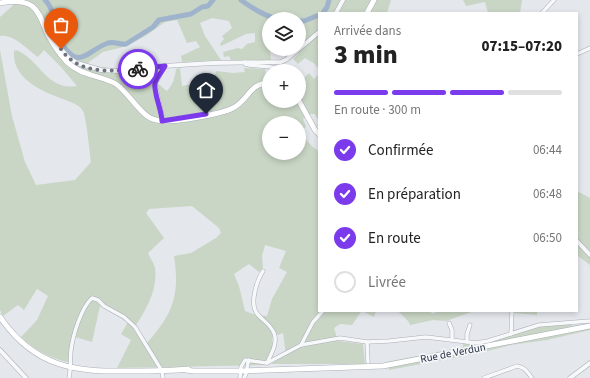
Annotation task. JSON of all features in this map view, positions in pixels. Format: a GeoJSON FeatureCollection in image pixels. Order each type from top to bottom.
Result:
{"type":"FeatureCollection","features":[{"type":"Feature","properties":{"kind":"main road"},"geometry":{"type":"LineString","coordinates":[[0,3],[18,0],[32,6],[41,18],[48,35],[61,56],[82,72],[112,82],[129,95],[147,116],[152,119],[169,121],[228,110],[239,104],[254,86],[262,84]]}},
{"type":"Feature","properties":{"kind":"main road"},"geometry":{"type":"LineString","coordinates":[[368,12],[374,0]]}},
{"type":"Feature","properties":{"kind":"main road"},"geometry":{"type":"LineString","coordinates":[[303,108],[318,133]]}},
{"type":"Feature","properties":{"kind":"main road"},"geometry":{"type":"LineString","coordinates":[[0,317],[12,333],[35,353],[56,363],[71,368],[104,372],[162,371]]}},
{"type":"Feature","properties":{"kind":"main road","name":"Rue de Verdun"},"geometry":{"type":"LineString","coordinates":[[162,371],[395,365],[590,326]]}},
{"type":"Feature","properties":{"kind":"street"},"geometry":{"type":"LineString","coordinates":[[337,12],[343,0]]}},
{"type":"Feature","properties":{"kind":"street"},"geometry":{"type":"LineString","coordinates":[[543,12],[554,0]]}},
{"type":"Feature","properties":{"kind":"street"},"geometry":{"type":"LineString","coordinates":[[43,23],[69,58],[86,67],[119,71],[165,66],[245,62],[281,62],[287,59],[318,33]]}},
{"type":"Feature","properties":{"kind":"street"},"geometry":{"type":"LineString","coordinates":[[578,54],[590,48]]}},
{"type":"Feature","properties":{"kind":"street"},"geometry":{"type":"LineString","coordinates":[[245,62],[245,64],[249,65],[262,66]]}},
{"type":"Feature","properties":{"kind":"street"},"geometry":{"type":"LineString","coordinates":[[162,121],[155,84],[165,66]]}},
{"type":"Feature","properties":{"kind":"street"},"geometry":{"type":"LineString","coordinates":[[578,242],[590,255]]}},
{"type":"Feature","properties":{"kind":"street"},"geometry":{"type":"LineString","coordinates":[[263,271],[260,275],[253,302],[256,312],[267,322],[275,334],[274,347],[267,363]]}},
{"type":"Feature","properties":{"kind":"street"},"geometry":{"type":"LineString","coordinates":[[69,378],[71,368],[71,349],[78,322],[92,298],[98,300],[104,306],[124,317],[135,328],[162,371],[163,378]]}},
{"type":"Feature","properties":{"kind":"street"},"geometry":{"type":"LineString","coordinates":[[301,345],[313,322],[322,312]]}},
{"type":"Feature","properties":{"kind":"street"},"geometry":{"type":"LineString","coordinates":[[511,334],[512,312]]}},
{"type":"Feature","properties":{"kind":"street"},"geometry":{"type":"LineString","coordinates":[[244,378],[243,363],[245,360],[267,363],[301,345],[340,338],[367,342],[426,337],[476,343],[488,341],[540,325],[590,321]]}},
{"type":"Feature","properties":{"kind":"street"},"geometry":{"type":"LineString","coordinates":[[449,323],[452,330],[452,340]]}},
{"type":"Feature","properties":{"kind":"street"},"geometry":{"type":"LineString","coordinates":[[467,342],[467,334],[470,325]]}},
{"type":"Feature","properties":{"kind":"street"},"geometry":{"type":"LineString","coordinates":[[367,342],[368,362]]}},
{"type":"Feature","properties":{"kind":"street"},"geometry":{"type":"LineString","coordinates":[[0,350],[26,378]]}},
{"type":"Feature","properties":{"kind":"street"},"geometry":{"type":"LineString","coordinates":[[570,378],[590,363]]}},
{"type":"Feature","properties":{"kind":"street"},"geometry":{"type":"LineString","coordinates":[[484,378],[517,366],[526,370],[532,378]]}},
{"type":"Feature","properties":{"kind":"street"},"geometry":{"type":"LineString","coordinates":[[240,378],[244,370]]}},
{"type":"Feature","properties":{"kind":"green space"},"geometry":{"type":"Polygon","coordinates":[[[19,0],[391,0],[387,12],[318,12],[318,68],[315,64],[305,58],[298,64],[293,59],[296,56],[306,56],[306,12],[262,12],[262,56],[271,56],[271,60],[231,60],[229,56],[224,57],[223,52],[238,48],[242,49],[247,44],[255,42],[255,33],[246,34],[221,46],[220,44],[224,39],[222,36],[232,28],[229,21],[212,18],[200,23],[205,36],[221,60],[182,62],[181,56],[200,47],[196,41],[187,43],[177,20],[165,22],[147,35],[127,46],[103,52],[89,62],[88,65],[117,69],[134,67],[139,74],[149,73],[157,83],[167,91],[171,86],[176,69],[180,68],[182,86],[214,79],[216,71],[233,73],[245,72],[244,68],[262,69],[262,108],[306,108],[306,76],[309,73],[314,79],[318,75],[318,119],[315,114],[311,114],[306,117],[262,116],[262,160],[306,160],[306,139],[318,150],[318,312],[361,312],[352,325],[340,324],[334,328],[338,341],[363,344],[365,364],[271,364],[286,355],[283,333],[272,337],[273,348],[265,365],[117,368],[131,340],[121,334],[128,322],[100,306],[92,342],[75,337],[72,363],[44,354],[21,337],[37,320],[48,296],[37,289],[24,310],[18,305],[3,316],[0,310],[0,50],[12,116],[25,162],[36,185],[75,180],[91,162],[87,127],[83,111],[74,104],[38,88],[23,76],[15,61],[14,51],[16,50],[24,54],[50,79],[58,84],[77,86],[44,50],[38,57],[15,39],[0,36],[0,17],[19,0]],[[192,206],[149,209],[146,213],[164,238],[148,253],[155,268],[155,283],[148,305],[136,325],[147,343],[156,333],[169,313],[175,293],[176,282],[174,256],[191,253],[216,238],[221,233],[219,228],[192,206]],[[265,245],[262,256],[263,268],[259,272],[249,264],[234,274],[239,286],[245,311],[256,315],[267,316],[272,299],[287,272],[279,268],[286,251],[265,245]]]}},
{"type":"Feature","properties":{"kind":"green space"},"geometry":{"type":"Polygon","coordinates":[[[463,0],[522,0],[520,12],[488,12],[485,2],[466,6],[463,0]]]}},
{"type":"Feature","properties":{"kind":"green space"},"geometry":{"type":"Polygon","coordinates":[[[578,192],[590,198],[590,265],[578,256],[578,192]]]}},
{"type":"Feature","properties":{"kind":"green space"},"geometry":{"type":"Polygon","coordinates":[[[364,312],[376,312],[374,317],[364,312]]]}},
{"type":"Feature","properties":{"kind":"green space"},"geometry":{"type":"Polygon","coordinates":[[[399,312],[430,312],[433,314],[436,312],[471,312],[446,321],[433,320],[410,325],[399,312]]]}},
{"type":"Feature","properties":{"kind":"green space"},"geometry":{"type":"Polygon","coordinates":[[[537,312],[537,315],[514,313],[537,312]]]}},
{"type":"Feature","properties":{"kind":"green space"},"geometry":{"type":"Polygon","coordinates":[[[590,323],[590,330],[547,340],[511,345],[480,353],[389,370],[386,362],[463,347],[463,343],[482,343],[500,339],[536,327],[571,324],[572,326],[590,323]]]}},
{"type":"Feature","properties":{"kind":"waterway"},"geometry":{"type":"LineString","coordinates":[[45,0],[49,4],[51,10],[51,23],[55,32],[67,51],[78,58],[83,57],[100,46],[108,43],[113,42],[126,44],[153,27],[159,20],[191,14],[202,7],[208,6],[213,0]]}},
{"type":"Feature","properties":{"kind":"waterway"},"geometry":{"type":"LineString","coordinates":[[241,0],[262,13]]}},
{"type":"Feature","properties":{"kind":"waterway"},"geometry":{"type":"LineString","coordinates":[[324,12],[329,0]]}},
{"type":"Feature","properties":{"kind":"waterway"},"geometry":{"type":"LineString","coordinates":[[306,20],[318,15]]}},
{"type":"Feature","properties":{"kind":"way so far"},"geometry":{"type":"LineString","coordinates":[[61,49],[69,58],[86,67],[119,71],[138,69]]}},
{"type":"Feature","properties":{"kind":"route"},"geometry":{"type":"LineString","coordinates":[[138,69],[165,66],[155,84],[162,121],[206,114]]}}]}
